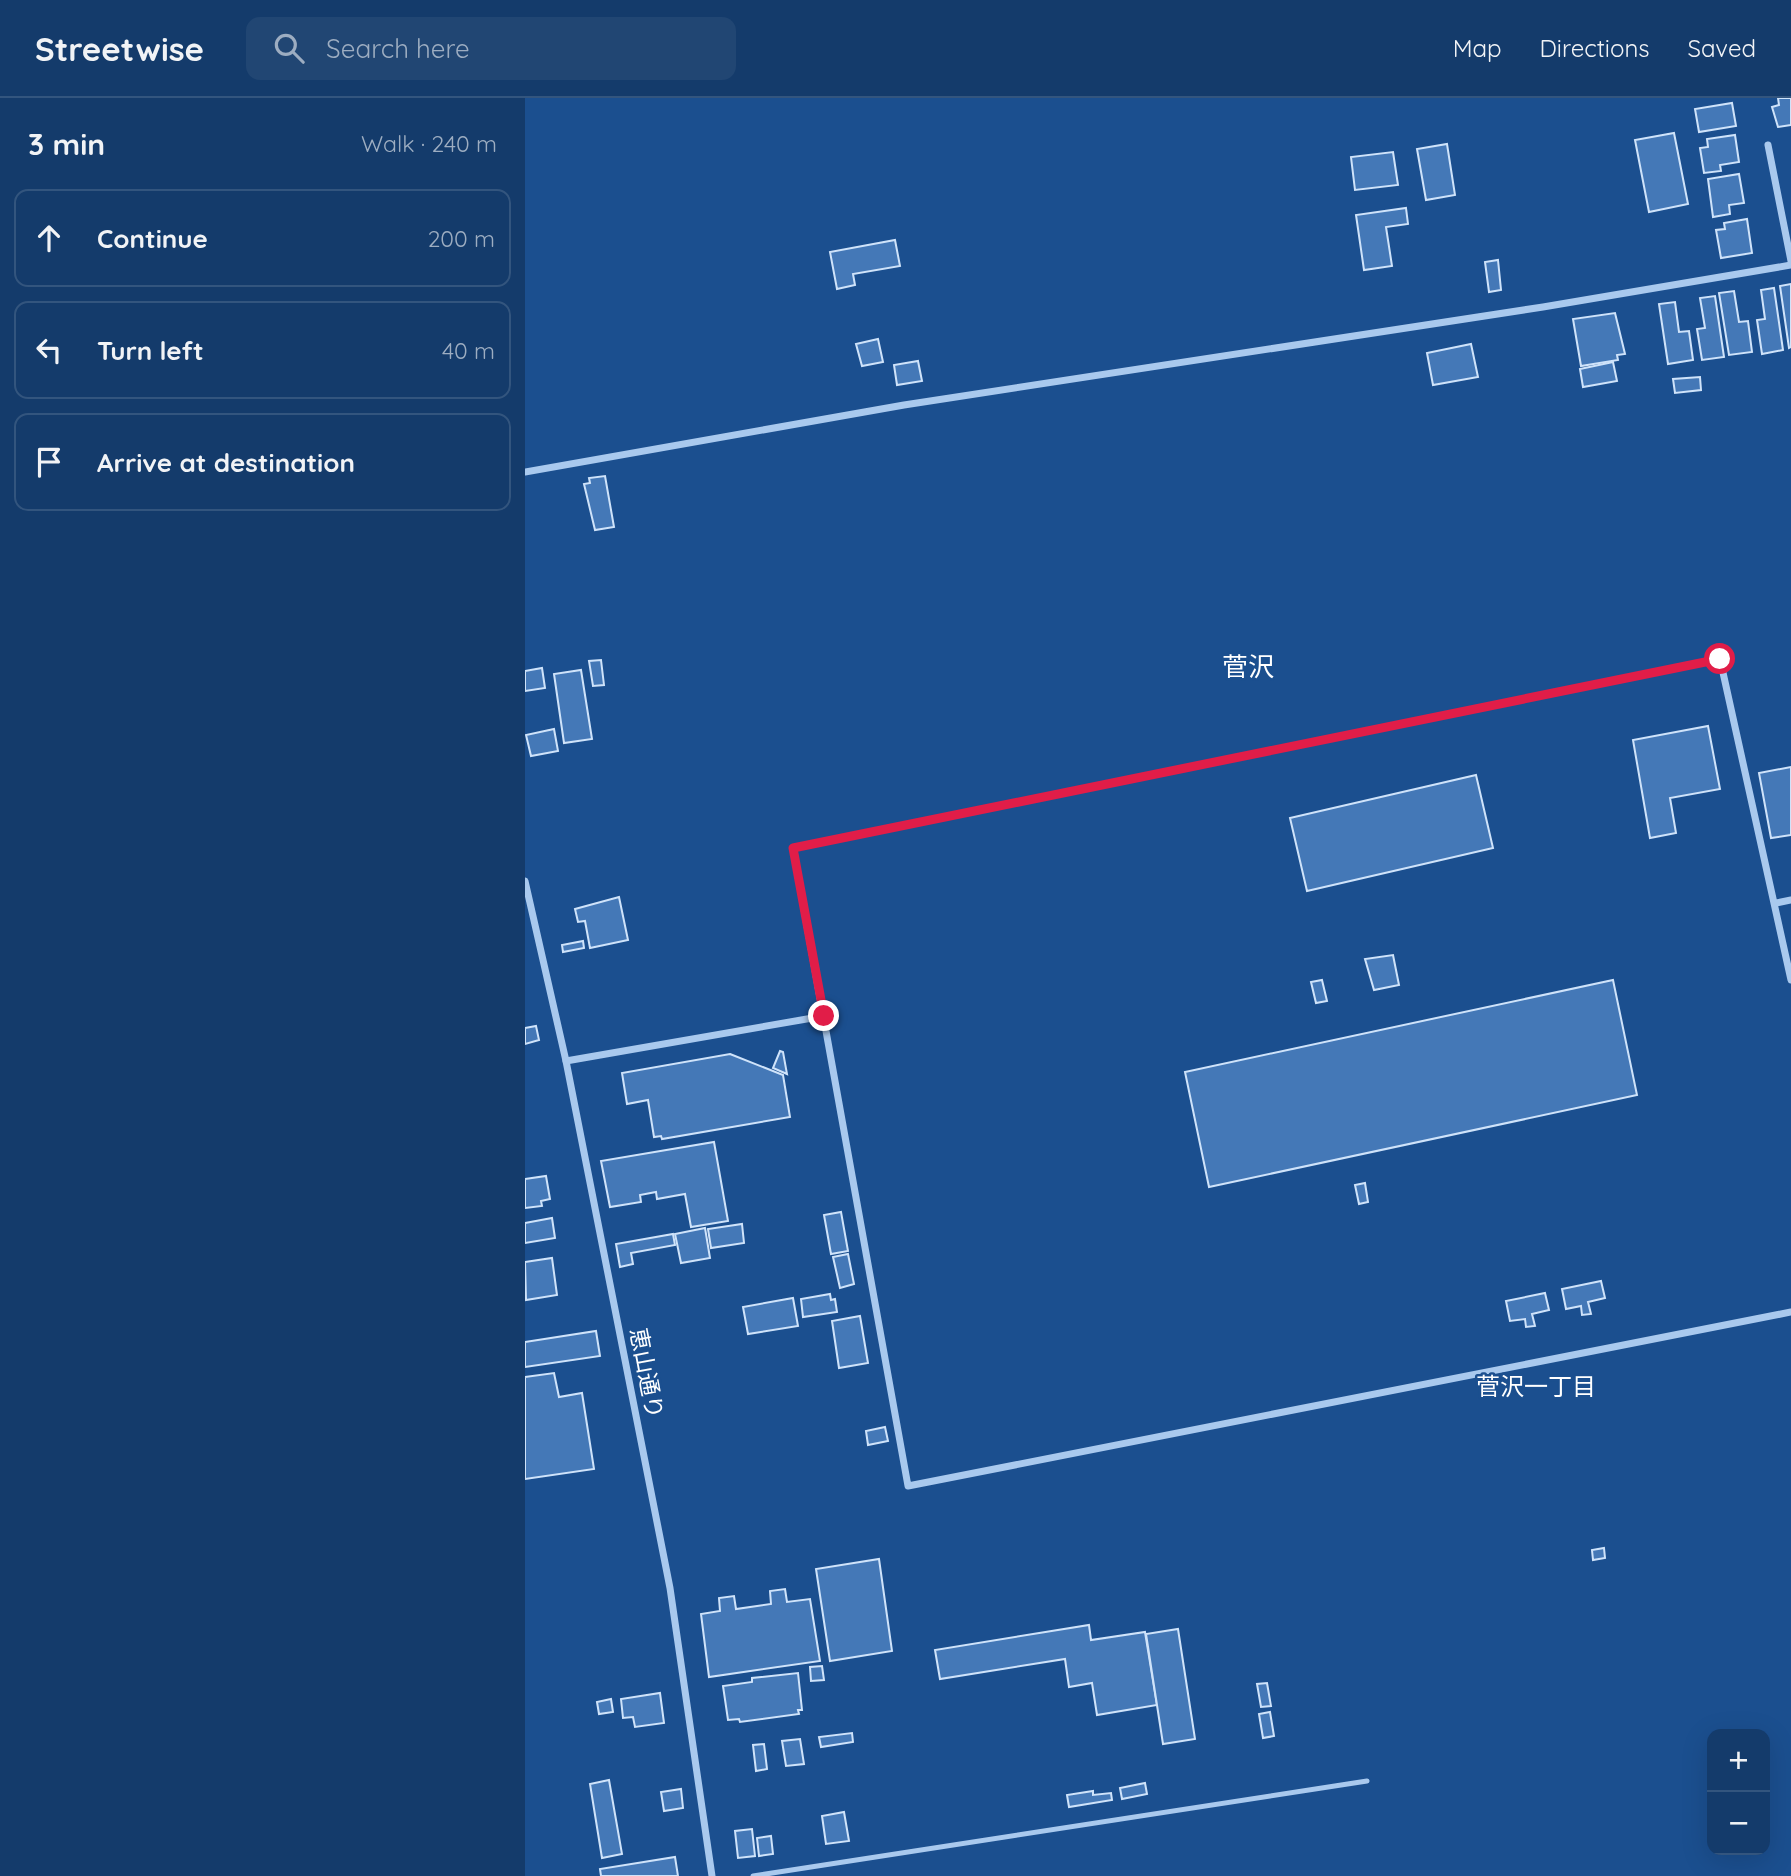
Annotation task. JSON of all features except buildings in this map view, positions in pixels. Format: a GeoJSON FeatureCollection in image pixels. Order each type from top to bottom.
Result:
{"type":"FeatureCollection","features":[{"type":"Feature","properties":{"kind":"street"},"geometry":{"type":"LineString","coordinates":[[525,472],[904,405],[1543,307],[1791,263],[1768,145]]}},
{"type":"Feature","properties":{"kind":"street"},"geometry":{"type":"LineString","coordinates":[[1791,981],[1776,903],[1720,659],[793,848],[908,1486],[1791,1312]]}},
{"type":"Feature","properties":{"kind":"street","name":"恵山通り"},"geometry":{"type":"LineString","coordinates":[[525,881],[529,921],[566,1061],[670,1588],[712,1876]]}},
{"type":"Feature","properties":{"kind":"street"},"geometry":{"type":"LineString","coordinates":[[1776,903],[1791,901]]}},
{"type":"Feature","properties":{"kind":"street"},"geometry":{"type":"LineString","coordinates":[[566,1061],[824,1016]]}},
{"type":"Feature","properties":{"kind":"lane"},"geometry":{"type":"LineString","coordinates":[[753,1876],[1367,1781]]}},
{"type":"Feature","properties":{"kind":"district","name":"菅沢"},"geometry":{"type":"Point","coordinates":[1248,666]}},
{"type":"Feature","properties":{"kind":"district","name":"菅沢一丁目"},"geometry":{"type":"Point","coordinates":[1536,1386]}},
{"type":"Feature","properties":{"kind":"route"},"geometry":{"type":"LineString","coordinates":[[824,1016],[793,848],[1720,659]]}}]}
